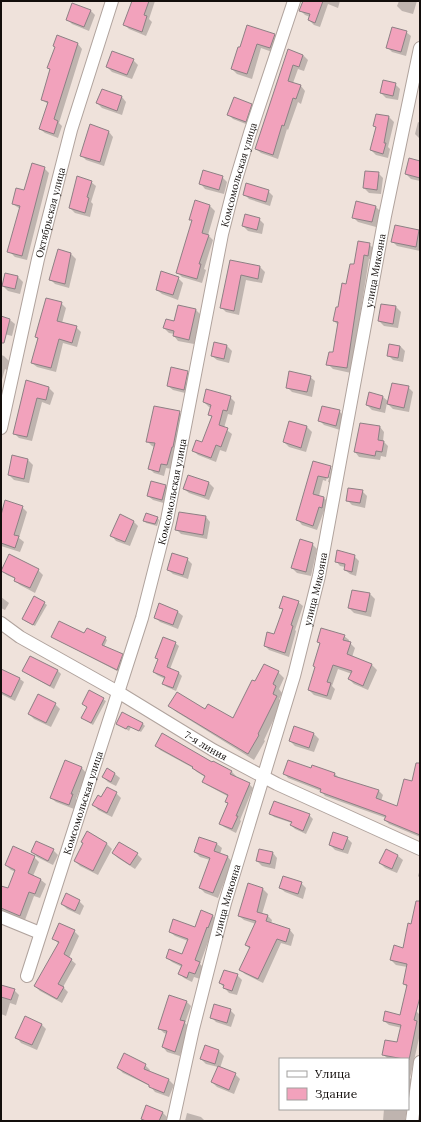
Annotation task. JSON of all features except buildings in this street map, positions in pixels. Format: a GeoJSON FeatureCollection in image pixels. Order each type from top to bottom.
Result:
{"type":"FeatureCollection","features":[{"type":"Feature","properties":{"kind":"street","name":"Октябрьская улица"},"geometry":{"type":"LineString","coordinates":[[1,428],[38,259],[71,130],[112,1]]}},
{"type":"Feature","properties":{"kind":"street","name":"Комсомольская улица"},"geometry":{"type":"LineString","coordinates":[[27,976],[142,618],[167,520],[222,234],[250,133],[294,1]]}},
{"type":"Feature","properties":{"kind":"street","name":"улица Микояна"},"geometry":{"type":"LineString","coordinates":[[173,1121],[193,1029],[225,903],[294,676],[319,576],[385,216],[420,48]]}},
{"type":"Feature","properties":{"kind":"street","name":"7-я линия"},"geometry":{"type":"LineString","coordinates":[[1,623],[20,637],[118,692],[213,750],[264,777],[420,849]]}},
{"type":"Feature","properties":{"kind":"street"},"geometry":{"type":"LineString","coordinates":[[1,917],[40,933]]}},
{"type":"Feature","properties":{"kind":"street"},"geometry":{"type":"LineString","coordinates":[[412,1121],[420,1062]]}}]}
